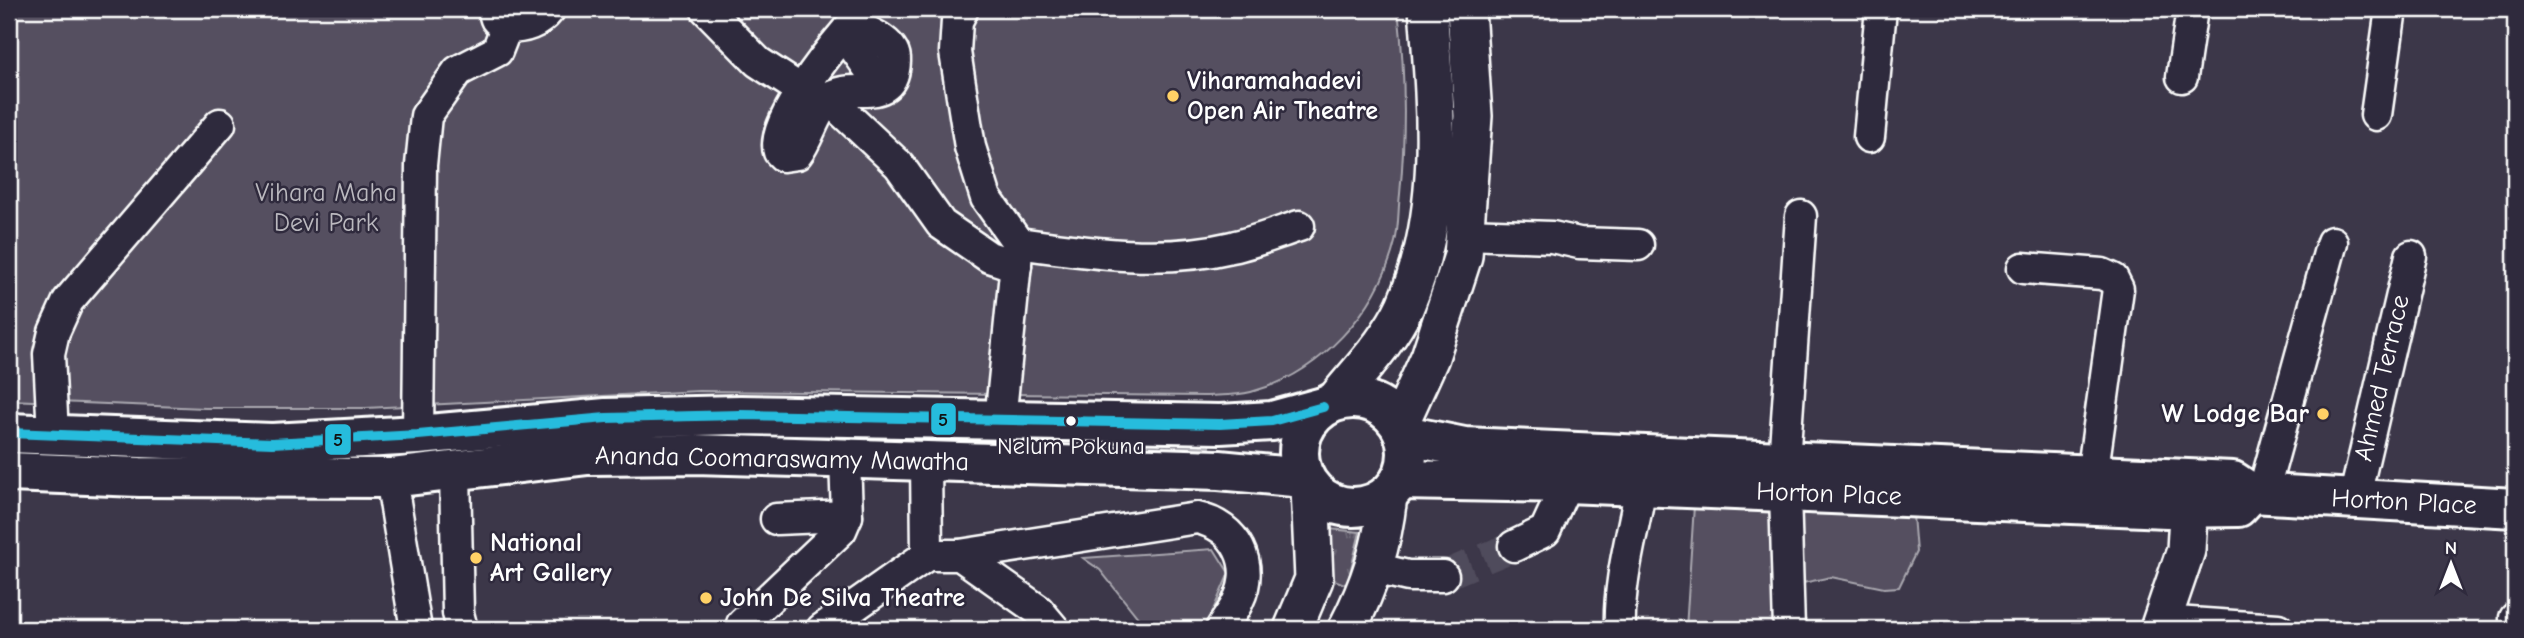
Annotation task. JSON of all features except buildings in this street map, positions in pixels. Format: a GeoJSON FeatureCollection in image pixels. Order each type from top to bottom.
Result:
{"type":"FeatureCollection","features":[{"type":"Feature","properties":{"kind":"highway"},"geometry":{"type":"LineString","coordinates":[[1353,399],[1371,402],[1387,411],[1402,430],[1406,466],[1394,487],[1373,504],[1347,507],[1323,499],[1307,483],[1298,447],[1311,418],[1329,404],[1353,399]]}},
{"type":"Feature","properties":{"kind":"highway","name":"Ananda Coomaraswamy Mawatha"},"geometry":{"type":"LineString","coordinates":[[9,433],[272,443],[418,435],[606,418],[700,416],[1220,424],[1272,421],[1329,404]]}},
{"type":"Feature","properties":{"kind":"highway","name":"Horton Place"},"geometry":{"type":"LineString","coordinates":[[1402,430],[1464,447],[1785,477],[2179,494],[2233,481],[2257,493],[2515,508]]}},
{"type":"Feature","properties":{"kind":"highway","name":"Ananda Coomaraswamy Mawatha"},"geometry":{"type":"LineString","coordinates":[[9,472],[139,477],[391,478],[588,455],[695,454],[1219,470],[1307,483]]}},
{"type":"Feature","properties":{"kind":"highway","name":"Horton Place"},"geometry":{"type":"LineString","coordinates":[[1394,487],[1566,483],[1641,486],[1785,477],[2092,476],[2179,494]]}},
{"type":"Feature","properties":{"kind":"main road"},"geometry":{"type":"LineString","coordinates":[[1329,404],[1386,338],[1405,306],[1427,237],[1437,120],[1428,9]]}},
{"type":"Feature","properties":{"kind":"main road"},"geometry":{"type":"LineString","coordinates":[[1402,430],[1430,357],[1463,256],[1473,116],[1465,9]]}},
{"type":"Feature","properties":{"kind":"main road"},"geometry":{"type":"LineString","coordinates":[[1293,629],[1314,579],[1307,483]]}},
{"type":"Feature","properties":{"kind":"main road"},"geometry":{"type":"LineString","coordinates":[[1347,629],[1374,568],[1394,487]]}},
{"type":"Feature","properties":{"kind":"main road"},"geometry":{"type":"LineString","coordinates":[[2158,627],[2179,494]]}},
{"type":"Feature","properties":{"kind":"street"},"geometry":{"type":"LineString","coordinates":[[418,435],[421,165],[426,116],[458,71],[497,51],[499,18],[529,26],[550,9]]}},
{"type":"Feature","properties":{"kind":"street"},"geometry":{"type":"LineString","coordinates":[[706,9],[746,52],[773,72],[814,94],[899,165],[941,224],[989,257],[1017,254],[1168,256],[1231,248],[1299,226]]}},
{"type":"Feature","properties":{"kind":"street"},"geometry":{"type":"LineString","coordinates":[[963,9],[957,21],[955,52],[970,147],[986,198],[1017,254],[1000,421]]}},
{"type":"Feature","properties":{"kind":"street"},"geometry":{"type":"LineString","coordinates":[[1869,136],[1881,9]]}},
{"type":"Feature","properties":{"kind":"street"},"geometry":{"type":"LineString","coordinates":[[2182,77],[2192,9]]}},
{"type":"Feature","properties":{"kind":"street"},"geometry":{"type":"LineString","coordinates":[[2376,115],[2391,9]]}},
{"type":"Feature","properties":{"kind":"street"},"geometry":{"type":"LineString","coordinates":[[848,29],[851,43],[882,87],[874,92],[814,94],[848,29]]}},
{"type":"Feature","properties":{"kind":"street"},"geometry":{"type":"LineString","coordinates":[[53,435],[49,354],[54,332],[68,301],[220,124]]}},
{"type":"Feature","properties":{"kind":"street"},"geometry":{"type":"LineString","coordinates":[[1789,629],[1785,477],[1801,216]]}},
{"type":"Feature","properties":{"kind":"street"},"geometry":{"type":"LineString","coordinates":[[1465,234],[1552,237],[1579,243],[1638,244]]}},
{"type":"Feature","properties":{"kind":"street"},"geometry":{"type":"LineString","coordinates":[[2257,493],[2332,242]]}},
{"type":"Feature","properties":{"kind":"street","name":"Ahmed Terrace"},"geometry":{"type":"LineString","coordinates":[[2354,500],[2410,256]]}},
{"type":"Feature","properties":{"kind":"street"},"geometry":{"type":"LineString","coordinates":[[2024,268],[2102,274],[2113,279],[2118,289],[2092,476]]}},
{"type":"Feature","properties":{"kind":"street"},"geometry":{"type":"LineString","coordinates":[[742,624],[841,530],[847,516],[845,458]]}},
{"type":"Feature","properties":{"kind":"street"},"geometry":{"type":"LineString","coordinates":[[926,460],[927,555]]}},
{"type":"Feature","properties":{"kind":"street"},"geometry":{"type":"LineString","coordinates":[[455,472],[458,613],[462,629]]}},
{"type":"Feature","properties":{"kind":"street"},"geometry":{"type":"LineString","coordinates":[[391,478],[416,629]]}},
{"type":"Feature","properties":{"kind":"street"},"geometry":{"type":"LineString","coordinates":[[1514,546],[1545,531],[1566,483]]}},
{"type":"Feature","properties":{"kind":"street"},"geometry":{"type":"LineString","coordinates":[[1620,629],[1621,580],[1629,559],[1641,486]]}},
{"type":"Feature","properties":{"kind":"street"},"geometry":{"type":"LineString","coordinates":[[776,519],[847,516]]}},
{"type":"Feature","properties":{"kind":"street"},"geometry":{"type":"LineString","coordinates":[[822,629],[927,555],[960,555],[1197,518],[1216,522],[1240,549],[1244,564],[1244,582],[1239,601],[1221,629]]}},
{"type":"Feature","properties":{"kind":"street"},"geometry":{"type":"LineString","coordinates":[[960,555],[1038,610],[1054,629]]}},
{"type":"Feature","properties":{"kind":"street"},"geometry":{"type":"LineString","coordinates":[[1374,568],[1408,576],[1443,576]]}},
{"type":"Feature","properties":{"kind":"street"},"geometry":{"type":"LineString","coordinates":[[2515,618],[2515,629]]}},
{"type":"Feature","properties":{"kind":"street"},"geometry":{"type":"LineString","coordinates":[[2158,627],[2278,629]]}},
{"type":"Feature","properties":{"kind":"green space","name":"Vihara Maha Devi Park"},"geometry":{"type":"Polygon","coordinates":[[[9,9],[1398,9],[1404,124],[1396,236],[1387,268],[1375,292],[1343,336],[1300,371],[1276,383],[1239,394],[1204,396],[699,391],[366,408],[205,408],[9,400],[9,9]]]}},
{"type":"Feature","properties":{"kind":"green space"},"geometry":{"type":"Polygon","coordinates":[[[594,432],[1210,435],[1210,447],[670,441],[594,432]]]}},
{"type":"Feature","properties":{"kind":"green space"},"geometry":{"type":"Polygon","coordinates":[[[1695,490],[1912,503],[1916,552],[1899,587],[1884,588],[1831,577],[1798,584],[1793,629],[1686,629],[1695,490]]]}},
{"type":"Feature","properties":{"kind":"green space"},"geometry":{"type":"Polygon","coordinates":[[[1329,529],[1360,532],[1347,585],[1329,578],[1329,529]]]}},
{"type":"Feature","properties":{"kind":"green space"},"geometry":{"type":"Polygon","coordinates":[[[1214,549],[1229,573],[1205,629],[1147,629],[1100,570],[1083,558],[1214,549]]]}},
{"type":"Feature","properties":{"kind":"tunnel"},"geometry":{"type":"LineString","coordinates":[[1443,576],[1514,546]]}},
{"type":"Feature","properties":{"kind":"transit line","name":"5"},"geometry":{"type":"LineString","coordinates":[[9,433],[272,443],[418,435],[606,418],[740,415],[1220,424],[1272,421],[1323,407]]}},
{"type":"Feature","properties":{"kind":"place","name":"Viharamahadevi Open Air Theatre"},"geometry":{"type":"Point","coordinates":[1173,96]}},
{"type":"Feature","properties":{"kind":"place","name":"W Lodge Bar"},"geometry":{"type":"Point","coordinates":[2323,414]}},
{"type":"Feature","properties":{"kind":"place","name":"Nelum Pokuna"},"geometry":{"type":"Point","coordinates":[1071,421]}},
{"type":"Feature","properties":{"kind":"place","name":"National Art Gallery"},"geometry":{"type":"Point","coordinates":[476,558]}},
{"type":"Feature","properties":{"kind":"place","name":"John De Silva Theatre"},"geometry":{"type":"Point","coordinates":[706,598]}}]}
